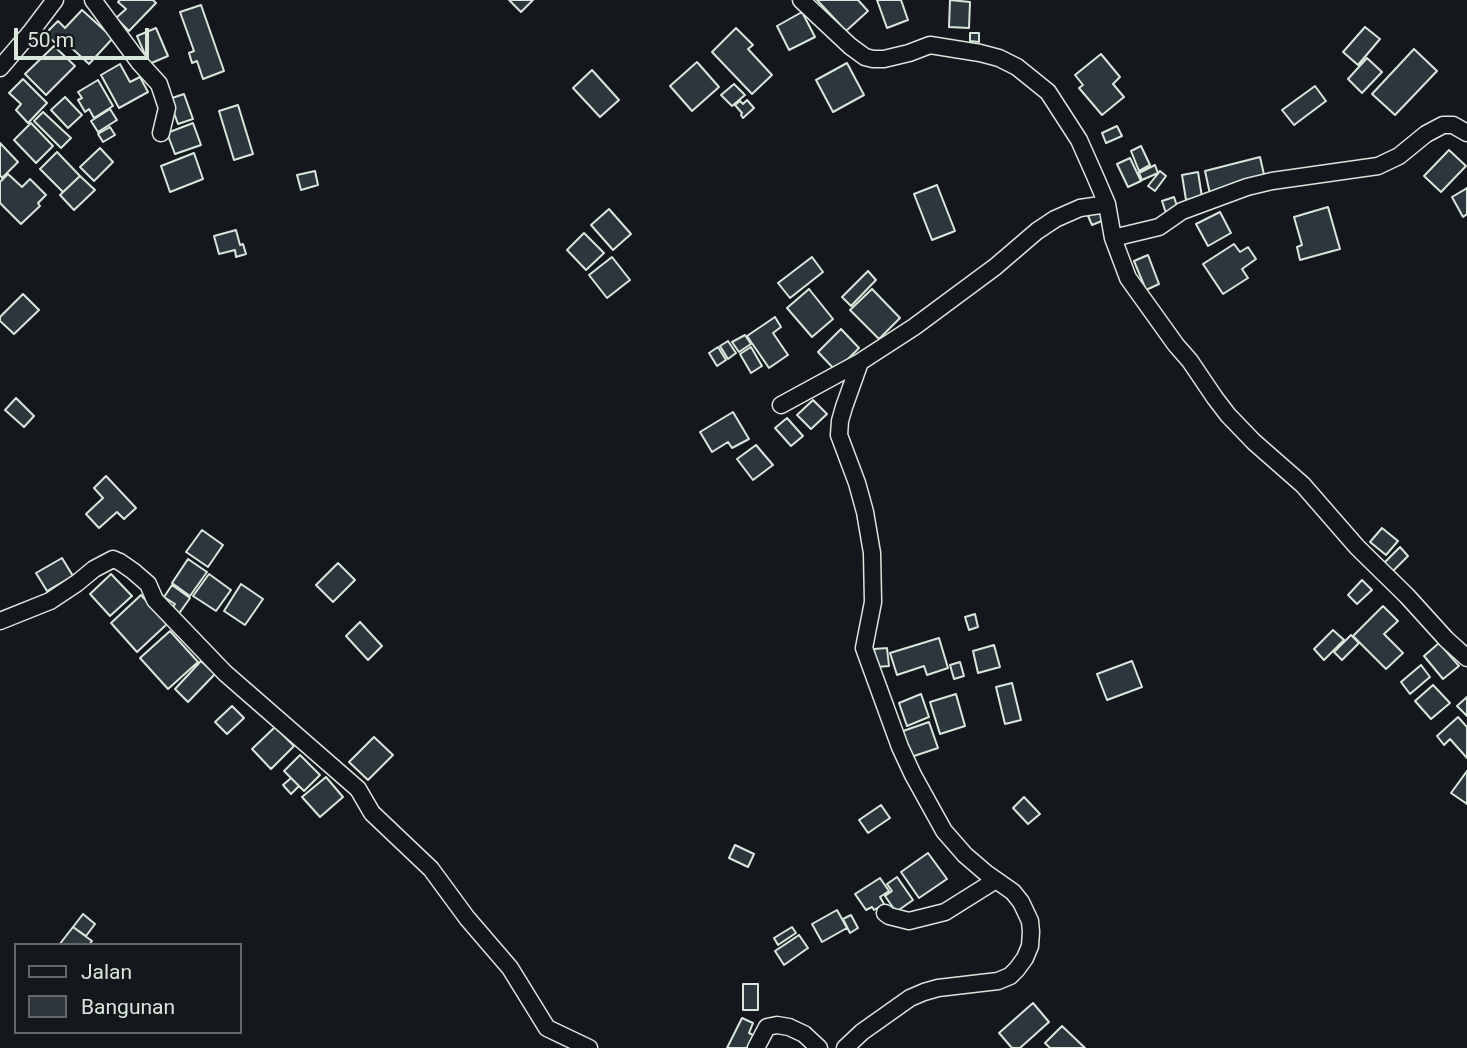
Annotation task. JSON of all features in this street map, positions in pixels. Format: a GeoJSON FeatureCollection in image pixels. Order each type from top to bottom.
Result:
{"type":"FeatureCollection","features":[{"type":"Feature","properties":{"kind":"street"},"geometry":{"type":"LineString","coordinates":[[0,68],[55,0]]}},
{"type":"Feature","properties":{"kind":"street"},"geometry":{"type":"LineString","coordinates":[[93,0],[139,62],[159,84],[167,108],[160,133]]}},
{"type":"Feature","properties":{"kind":"street"},"geometry":{"type":"LineString","coordinates":[[801,0],[865,57],[884,59],[930,45],[999,58],[1017,66],[1048,92],[1079,140],[1107,204],[1113,238],[1128,278],[1228,415],[1303,485],[1357,547],[1467,658]]}},
{"type":"Feature","properties":{"kind":"street"},"geometry":{"type":"LineString","coordinates":[[1113,238],[1159,227],[1182,211],[1247,187],[1378,166],[1399,156],[1426,134],[1443,125],[1453,125],[1467,133]]}},
{"type":"Feature","properties":{"kind":"street"},"geometry":{"type":"LineString","coordinates":[[780,405],[860,362],[914,327],[1055,219],[1080,208],[1107,204]]}},
{"type":"Feature","properties":{"kind":"street"},"geometry":{"type":"LineString","coordinates":[[845,1048],[862,1032],[910,998],[938,988],[998,981],[1010,976],[1025,958],[1030,946],[1031,932],[1027,911],[1013,892],[965,855],[937,820],[900,747],[864,648],[873,602],[872,553],[865,512],[839,435],[847,395],[860,362]]}},
{"type":"Feature","properties":{"kind":"street"},"geometry":{"type":"LineString","coordinates":[[0,621],[50,601],[94,569],[113,559],[133,571],[148,584],[155,600],[225,673],[358,789],[372,813],[431,869],[467,918],[510,968],[547,1028],[589,1048]]}},
{"type":"Feature","properties":{"kind":"street"},"geometry":{"type":"LineString","coordinates":[[885,913],[909,921],[945,912],[996,880]]}},
{"type":"Feature","properties":{"kind":"street"},"geometry":{"type":"LineString","coordinates":[[756,1048],[767,1027],[777,1024],[804,1034],[820,1048]]}},
{"type":"Feature","properties":{"kind":"building"},"geometry":{"type":"Polygon","coordinates":[[[153,0],[156,3],[129,31],[116,18],[126,9],[118,2],[153,0]]]}},
{"type":"Feature","properties":{"kind":"building"},"geometry":{"type":"Polygon","coordinates":[[[509,0],[533,0],[521,12],[509,0]]]}},
{"type":"Feature","properties":{"kind":"building"},"geometry":{"type":"Polygon","coordinates":[[[817,0],[858,0],[868,11],[846,31],[817,0]]]}},
{"type":"Feature","properties":{"kind":"building"},"geometry":{"type":"Polygon","coordinates":[[[877,0],[901,0],[908,20],[887,28],[877,0]]]}},
{"type":"Feature","properties":{"kind":"building"},"geometry":{"type":"Polygon","coordinates":[[[950,0],[970,2],[969,28],[949,27],[950,0]]]}},
{"type":"Feature","properties":{"kind":"building"},"geometry":{"type":"Polygon","coordinates":[[[201,5],[224,71],[203,79],[197,61],[192,63],[189,53],[194,51],[180,12],[201,5]]]}},
{"type":"Feature","properties":{"kind":"building"},"geometry":{"type":"Polygon","coordinates":[[[82,10],[113,38],[89,64],[64,41],[59,46],[45,34],[58,21],[65,28],[82,10]]]}},
{"type":"Feature","properties":{"kind":"building"},"geometry":{"type":"Polygon","coordinates":[[[802,12],[815,37],[789,50],[777,26],[802,12]]]}},
{"type":"Feature","properties":{"kind":"building"},"geometry":{"type":"Polygon","coordinates":[[[1365,27],[1380,39],[1358,65],[1343,52],[1365,27]]]}},
{"type":"Feature","properties":{"kind":"building"},"geometry":{"type":"Polygon","coordinates":[[[156,28],[168,56],[149,64],[137,36],[156,28]]]}},
{"type":"Feature","properties":{"kind":"building"},"geometry":{"type":"Polygon","coordinates":[[[736,28],[753,45],[748,49],[772,75],[752,94],[712,52],[736,28]]]}},
{"type":"Feature","properties":{"kind":"building"},"geometry":{"type":"Polygon","coordinates":[[[970,33],[979,33],[979,42],[970,41],[970,33]]]}},
{"type":"Feature","properties":{"kind":"building"},"geometry":{"type":"Polygon","coordinates":[[[54,46],[75,66],[46,95],[25,74],[54,46]]]}},
{"type":"Feature","properties":{"kind":"building"},"geometry":{"type":"Polygon","coordinates":[[[1414,49],[1437,71],[1395,115],[1372,94],[1414,49]]]}},
{"type":"Feature","properties":{"kind":"building"},"geometry":{"type":"Polygon","coordinates":[[[1101,54],[1120,77],[1113,84],[1124,97],[1102,115],[1079,88],[1083,85],[1075,75],[1101,54]]]}},
{"type":"Feature","properties":{"kind":"building"},"geometry":{"type":"Polygon","coordinates":[[[1367,58],[1382,72],[1362,93],[1348,79],[1367,58]]]}},
{"type":"Feature","properties":{"kind":"building"},"geometry":{"type":"Polygon","coordinates":[[[697,62],[719,87],[692,111],[670,86],[697,62]]]}},
{"type":"Feature","properties":{"kind":"building"},"geometry":{"type":"Polygon","coordinates":[[[847,63],[864,95],[833,112],[816,80],[847,63]]]}},
{"type":"Feature","properties":{"kind":"building"},"geometry":{"type":"Polygon","coordinates":[[[120,64],[130,82],[140,77],[148,92],[119,108],[101,75],[120,64]]]}},
{"type":"Feature","properties":{"kind":"building"},"geometry":{"type":"Polygon","coordinates":[[[592,70],[619,100],[600,117],[573,88],[592,70]]]}},
{"type":"Feature","properties":{"kind":"building"},"geometry":{"type":"Polygon","coordinates":[[[23,79],[47,103],[28,123],[16,110],[21,104],[9,93],[23,79]]]}},
{"type":"Feature","properties":{"kind":"building"},"geometry":{"type":"Polygon","coordinates":[[[98,80],[113,106],[94,118],[89,109],[85,112],[78,100],[82,98],[78,92],[98,80]]]}},
{"type":"Feature","properties":{"kind":"building"},"geometry":{"type":"Polygon","coordinates":[[[734,84],[745,95],[732,106],[721,95],[734,84]]]}},
{"type":"Feature","properties":{"kind":"building"},"geometry":{"type":"Polygon","coordinates":[[[1315,86],[1326,101],[1294,125],[1282,110],[1315,86]]]}},
{"type":"Feature","properties":{"kind":"building"},"geometry":{"type":"Polygon","coordinates":[[[184,94],[193,119],[178,124],[169,99],[184,94]]]}},
{"type":"Feature","properties":{"kind":"building"},"geometry":{"type":"Polygon","coordinates":[[[65,97],[82,115],[68,128],[51,110],[65,97]]]}},
{"type":"Feature","properties":{"kind":"building"},"geometry":{"type":"Polygon","coordinates":[[[747,100],[754,108],[743,118],[735,105],[740,101],[743,104],[747,100]]]}},
{"type":"Feature","properties":{"kind":"building"},"geometry":{"type":"Polygon","coordinates":[[[238,105],[253,154],[234,160],[219,111],[238,105]]]}},
{"type":"Feature","properties":{"kind":"building"},"geometry":{"type":"Polygon","coordinates":[[[110,109],[117,120],[98,132],[91,121],[110,109]]]}},
{"type":"Feature","properties":{"kind":"building"},"geometry":{"type":"Polygon","coordinates":[[[43,112],[71,138],[61,148],[34,121],[43,112]]]}},
{"type":"Feature","properties":{"kind":"building"},"geometry":{"type":"Polygon","coordinates":[[[31,123],[53,146],[36,163],[14,140],[31,123]]]}},
{"type":"Feature","properties":{"kind":"building"},"geometry":{"type":"Polygon","coordinates":[[[193,123],[201,145],[175,154],[167,133],[193,123]]]}},
{"type":"Feature","properties":{"kind":"building"},"geometry":{"type":"Polygon","coordinates":[[[1117,126],[1122,136],[1106,143],[1102,133],[1117,126]]]}},
{"type":"Feature","properties":{"kind":"building"},"geometry":{"type":"Polygon","coordinates":[[[110,127],[115,135],[103,142],[98,134],[110,127]]]}},
{"type":"Feature","properties":{"kind":"building"},"geometry":{"type":"Polygon","coordinates":[[[0,143],[18,162],[2,178],[0,175],[0,143]]]}},
{"type":"Feature","properties":{"kind":"building"},"geometry":{"type":"Polygon","coordinates":[[[1141,146],[1150,165],[1139,171],[1131,151],[1141,146]]]}},
{"type":"Feature","properties":{"kind":"building"},"geometry":{"type":"Polygon","coordinates":[[[100,148],[113,162],[94,181],[80,167],[100,148]]]}},
{"type":"Feature","properties":{"kind":"building"},"geometry":{"type":"Polygon","coordinates":[[[1449,150],[1466,166],[1441,192],[1424,176],[1449,150]]]}},
{"type":"Feature","properties":{"kind":"building"},"geometry":{"type":"Polygon","coordinates":[[[57,152],[80,176],[63,192],[40,169],[57,152]]]}},
{"type":"Feature","properties":{"kind":"building"},"geometry":{"type":"Polygon","coordinates":[[[194,153],[203,179],[170,192],[161,166],[194,153]]]}},
{"type":"Feature","properties":{"kind":"building"},"geometry":{"type":"Polygon","coordinates":[[[1260,157],[1265,179],[1210,194],[1205,171],[1260,157]]]}},
{"type":"Feature","properties":{"kind":"building"},"geometry":{"type":"Polygon","coordinates":[[[1130,158],[1141,181],[1128,187],[1117,164],[1130,158]]]}},
{"type":"Feature","properties":{"kind":"building"},"geometry":{"type":"Polygon","coordinates":[[[1155,165],[1158,173],[1142,180],[1139,173],[1155,165]]]}},
{"type":"Feature","properties":{"kind":"building"},"geometry":{"type":"Polygon","coordinates":[[[315,171],[318,185],[301,190],[297,175],[315,171]]]}},
{"type":"Feature","properties":{"kind":"building"},"geometry":{"type":"Polygon","coordinates":[[[1160,171],[1166,176],[1155,191],[1148,186],[1160,171]]]}},
{"type":"Feature","properties":{"kind":"building"},"geometry":{"type":"Polygon","coordinates":[[[1198,172],[1202,197],[1186,200],[1182,175],[1198,172]]]}},
{"type":"Feature","properties":{"kind":"building"},"geometry":{"type":"Polygon","coordinates":[[[8,174],[22,187],[30,179],[46,195],[38,203],[40,206],[21,224],[0,203],[0,182],[8,174]]]}},
{"type":"Feature","properties":{"kind":"building"},"geometry":{"type":"Polygon","coordinates":[[[80,176],[95,190],[74,210],[60,195],[80,176]]]}},
{"type":"Feature","properties":{"kind":"building"},"geometry":{"type":"Polygon","coordinates":[[[937,185],[955,231],[932,240],[914,194],[937,185]]]}},
{"type":"Feature","properties":{"kind":"building"},"geometry":{"type":"Polygon","coordinates":[[[1467,188],[1467,214],[1463,217],[1452,197],[1467,188]]]}},
{"type":"Feature","properties":{"kind":"building"},"geometry":{"type":"Polygon","coordinates":[[[1174,197],[1178,209],[1166,213],[1162,201],[1174,197]]]}},
{"type":"Feature","properties":{"kind":"building"},"geometry":{"type":"Polygon","coordinates":[[[1328,207],[1340,249],[1300,260],[1297,247],[1302,245],[1294,217],[1328,207]]]}},
{"type":"Feature","properties":{"kind":"building"},"geometry":{"type":"Polygon","coordinates":[[[609,209],[631,234],[613,250],[591,225],[609,209]]]}},
{"type":"Feature","properties":{"kind":"building"},"geometry":{"type":"Polygon","coordinates":[[[1100,211],[1104,220],[1092,225],[1088,216],[1100,211]]]}},
{"type":"Feature","properties":{"kind":"building"},"geometry":{"type":"Polygon","coordinates":[[[1220,212],[1231,233],[1208,246],[1196,224],[1220,212]]]}},
{"type":"Feature","properties":{"kind":"building"},"geometry":{"type":"Polygon","coordinates":[[[236,230],[246,254],[236,257],[235,250],[219,254],[214,236],[236,230]]]}},
{"type":"Feature","properties":{"kind":"building"},"geometry":{"type":"Polygon","coordinates":[[[584,233],[604,253],[586,270],[567,250],[584,233]]]}},
{"type":"Feature","properties":{"kind":"building"},"geometry":{"type":"Polygon","coordinates":[[[1234,244],[1240,252],[1248,247],[1256,259],[1242,269],[1248,278],[1223,294],[1203,264],[1234,244]]]}},
{"type":"Feature","properties":{"kind":"building"},"geometry":{"type":"Polygon","coordinates":[[[1148,255],[1159,284],[1146,290],[1134,261],[1148,255]]]}},
{"type":"Feature","properties":{"kind":"building"},"geometry":{"type":"Polygon","coordinates":[[[612,257],[630,280],[607,298],[589,275],[612,257]]]}},
{"type":"Feature","properties":{"kind":"building"},"geometry":{"type":"Polygon","coordinates":[[[812,257],[823,272],[790,298],[778,283],[812,257]]]}},
{"type":"Feature","properties":{"kind":"building"},"geometry":{"type":"Polygon","coordinates":[[[868,271],[876,280],[851,306],[842,297],[868,271]]]}},
{"type":"Feature","properties":{"kind":"building"},"geometry":{"type":"Polygon","coordinates":[[[809,289],[833,319],[812,337],[787,308],[809,289]]]}},
{"type":"Feature","properties":{"kind":"building"},"geometry":{"type":"Polygon","coordinates":[[[872,289],[900,318],[879,339],[850,310],[872,289]]]}},
{"type":"Feature","properties":{"kind":"building"},"geometry":{"type":"Polygon","coordinates":[[[23,294],[39,310],[14,334],[0,321],[0,317],[23,294]]]}},
{"type":"Feature","properties":{"kind":"building"},"geometry":{"type":"Polygon","coordinates":[[[775,317],[781,327],[773,333],[788,355],[769,368],[747,336],[775,317]]]}},
{"type":"Feature","properties":{"kind":"building"},"geometry":{"type":"Polygon","coordinates":[[[841,329],[859,348],[836,371],[818,352],[841,329]]]}},
{"type":"Feature","properties":{"kind":"building"},"geometry":{"type":"Polygon","coordinates":[[[745,335],[751,344],[739,352],[732,342],[745,335]]]}},
{"type":"Feature","properties":{"kind":"building"},"geometry":{"type":"Polygon","coordinates":[[[728,341],[736,353],[728,359],[720,346],[728,341]]]}},
{"type":"Feature","properties":{"kind":"building"},"geometry":{"type":"Polygon","coordinates":[[[718,347],[726,360],[717,366],[709,353],[718,347]]]}},
{"type":"Feature","properties":{"kind":"building"},"geometry":{"type":"Polygon","coordinates":[[[751,347],[762,366],[751,373],[740,354],[751,347]]]}},
{"type":"Feature","properties":{"kind":"building"},"geometry":{"type":"Polygon","coordinates":[[[16,398],[34,416],[24,427],[5,410],[16,398]]]}},
{"type":"Feature","properties":{"kind":"building"},"geometry":{"type":"Polygon","coordinates":[[[813,400],[827,414],[811,429],[797,415],[813,400]]]}},
{"type":"Feature","properties":{"kind":"building"},"geometry":{"type":"Polygon","coordinates":[[[733,412],[749,439],[732,448],[728,442],[712,452],[700,432],[733,412]]]}},
{"type":"Feature","properties":{"kind":"building"},"geometry":{"type":"Polygon","coordinates":[[[787,418],[803,436],[791,446],[775,428],[787,418]]]}},
{"type":"Feature","properties":{"kind":"building"},"geometry":{"type":"Polygon","coordinates":[[[756,445],[773,465],[753,480],[737,459],[756,445]]]}},
{"type":"Feature","properties":{"kind":"building"},"geometry":{"type":"Polygon","coordinates":[[[106,476],[136,508],[124,519],[117,512],[99,528],[86,514],[103,498],[94,488],[106,476]]]}},
{"type":"Feature","properties":{"kind":"building"},"geometry":{"type":"Polygon","coordinates":[[[1382,528],[1398,541],[1386,555],[1370,542],[1382,528]]]}},
{"type":"Feature","properties":{"kind":"building"},"geometry":{"type":"Polygon","coordinates":[[[202,530],[223,545],[208,567],[186,552],[202,530]]]}},
{"type":"Feature","properties":{"kind":"building"},"geometry":{"type":"Polygon","coordinates":[[[1400,547],[1408,556],[1388,576],[1380,567],[1400,547]]]}},
{"type":"Feature","properties":{"kind":"building"},"geometry":{"type":"Polygon","coordinates":[[[62,558],[73,576],[47,591],[36,573],[62,558]]]}},
{"type":"Feature","properties":{"kind":"building"},"geometry":{"type":"Polygon","coordinates":[[[188,559],[207,572],[190,596],[172,583],[188,559]]]}},
{"type":"Feature","properties":{"kind":"building"},"geometry":{"type":"Polygon","coordinates":[[[338,563],[355,580],[333,602],[316,585],[338,563]]]}},
{"type":"Feature","properties":{"kind":"building"},"geometry":{"type":"Polygon","coordinates":[[[111,574],[132,596],[110,616],[90,594],[111,574]]]}},
{"type":"Feature","properties":{"kind":"building"},"geometry":{"type":"Polygon","coordinates":[[[209,574],[231,590],[216,611],[193,596],[209,574]]]}},
{"type":"Feature","properties":{"kind":"building"},"geometry":{"type":"Polygon","coordinates":[[[1362,580],[1372,590],[1357,604],[1348,595],[1362,580]]]}},
{"type":"Feature","properties":{"kind":"building"},"geometry":{"type":"Polygon","coordinates":[[[241,584],[263,599],[245,625],[224,611],[241,584]]]}},
{"type":"Feature","properties":{"kind":"building"},"geometry":{"type":"Polygon","coordinates":[[[172,585],[190,598],[178,615],[171,610],[175,604],[164,597],[172,585]]]}},
{"type":"Feature","properties":{"kind":"building"},"geometry":{"type":"Polygon","coordinates":[[[141,595],[167,624],[137,652],[111,623],[141,595]]]}},
{"type":"Feature","properties":{"kind":"building"},"geometry":{"type":"Polygon","coordinates":[[[1383,606],[1398,621],[1384,634],[1403,653],[1386,669],[1353,636],[1383,606]]]}},
{"type":"Feature","properties":{"kind":"building"},"geometry":{"type":"Polygon","coordinates":[[[975,614],[978,627],[969,630],[965,617],[975,614]]]}},
{"type":"Feature","properties":{"kind":"building"},"geometry":{"type":"Polygon","coordinates":[[[360,622],[382,646],[368,660],[346,636],[360,622]]]}},
{"type":"Feature","properties":{"kind":"building"},"geometry":{"type":"Polygon","coordinates":[[[1333,630],[1344,640],[1324,660],[1314,649],[1333,630]]]}},
{"type":"Feature","properties":{"kind":"building"},"geometry":{"type":"Polygon","coordinates":[[[170,631],[198,662],[168,689],[140,658],[170,631]]]}},
{"type":"Feature","properties":{"kind":"building"},"geometry":{"type":"Polygon","coordinates":[[[1351,635],[1359,643],[1342,660],[1334,652],[1351,635]]]}},
{"type":"Feature","properties":{"kind":"building"},"geometry":{"type":"Polygon","coordinates":[[[939,638],[948,668],[927,675],[924,666],[897,675],[890,653],[939,638]]]}},
{"type":"Feature","properties":{"kind":"building"},"geometry":{"type":"Polygon","coordinates":[[[1439,643],[1459,666],[1443,679],[1424,656],[1439,643]]]}},
{"type":"Feature","properties":{"kind":"building"},"geometry":{"type":"Polygon","coordinates":[[[994,645],[1000,667],[978,673],[973,651],[994,645]]]}},
{"type":"Feature","properties":{"kind":"building"},"geometry":{"type":"Polygon","coordinates":[[[887,648],[889,666],[876,667],[874,649],[887,648]]]}},
{"type":"Feature","properties":{"kind":"building"},"geometry":{"type":"Polygon","coordinates":[[[201,661],[215,674],[188,702],[175,689],[201,661]]]}},
{"type":"Feature","properties":{"kind":"building"},"geometry":{"type":"Polygon","coordinates":[[[1132,661],[1142,687],[1107,700],[1097,674],[1132,661]]]}},
{"type":"Feature","properties":{"kind":"building"},"geometry":{"type":"Polygon","coordinates":[[[960,662],[964,676],[954,679],[950,665],[960,662]]]}},
{"type":"Feature","properties":{"kind":"building"},"geometry":{"type":"Polygon","coordinates":[[[1421,665],[1430,677],[1410,694],[1401,682],[1421,665]]]}},
{"type":"Feature","properties":{"kind":"building"},"geometry":{"type":"Polygon","coordinates":[[[1012,683],[1021,720],[1005,724],[996,687],[1012,683]]]}},
{"type":"Feature","properties":{"kind":"building"},"geometry":{"type":"Polygon","coordinates":[[[1433,685],[1450,703],[1431,719],[1415,701],[1433,685]]]}},
{"type":"Feature","properties":{"kind":"building"},"geometry":{"type":"Polygon","coordinates":[[[921,694],[929,717],[907,726],[899,703],[921,694]]]}},
{"type":"Feature","properties":{"kind":"building"},"geometry":{"type":"Polygon","coordinates":[[[956,694],[965,726],[940,734],[930,702],[956,694]]]}},
{"type":"Feature","properties":{"kind":"building"},"geometry":{"type":"Polygon","coordinates":[[[1467,697],[1467,716],[1457,706],[1467,697]]]}},
{"type":"Feature","properties":{"kind":"building"},"geometry":{"type":"Polygon","coordinates":[[[232,706],[244,718],[227,734],[215,722],[232,706]]]}},
{"type":"Feature","properties":{"kind":"building"},"geometry":{"type":"Polygon","coordinates":[[[1458,717],[1467,727],[1467,758],[1450,739],[1444,745],[1437,736],[1458,717]]]}},
{"type":"Feature","properties":{"kind":"building"},"geometry":{"type":"Polygon","coordinates":[[[929,722],[938,748],[911,757],[903,731],[929,722]]]}},
{"type":"Feature","properties":{"kind":"building"},"geometry":{"type":"Polygon","coordinates":[[[275,727],[294,746],[271,769],[252,749],[275,727]]]}},
{"type":"Feature","properties":{"kind":"building"},"geometry":{"type":"Polygon","coordinates":[[[374,737],[393,755],[368,780],[349,762],[374,737]]]}},
{"type":"Feature","properties":{"kind":"building"},"geometry":{"type":"Polygon","coordinates":[[[300,755],[320,775],[304,791],[284,771],[300,755]]]}},
{"type":"Feature","properties":{"kind":"building"},"geometry":{"type":"Polygon","coordinates":[[[1467,771],[1467,804],[1451,793],[1467,771]]]}},
{"type":"Feature","properties":{"kind":"building"},"geometry":{"type":"Polygon","coordinates":[[[326,777],[343,797],[320,817],[302,797],[326,777]]]}},
{"type":"Feature","properties":{"kind":"building"},"geometry":{"type":"Polygon","coordinates":[[[291,778],[299,786],[291,794],[283,785],[291,778]]]}},
{"type":"Feature","properties":{"kind":"building"},"geometry":{"type":"Polygon","coordinates":[[[1024,797],[1040,814],[1028,824],[1013,808],[1024,797]]]}},
{"type":"Feature","properties":{"kind":"building"},"geometry":{"type":"Polygon","coordinates":[[[881,805],[890,818],[868,833],[859,820],[881,805]]]}},
{"type":"Feature","properties":{"kind":"building"},"geometry":{"type":"Polygon","coordinates":[[[735,845],[754,854],[748,867],[729,858],[735,845]]]}},
{"type":"Feature","properties":{"kind":"building"},"geometry":{"type":"Polygon","coordinates":[[[928,853],[947,879],[919,898],[901,872],[928,853]]]}},
{"type":"Feature","properties":{"kind":"building"},"geometry":{"type":"Polygon","coordinates":[[[897,877],[913,900],[896,912],[885,896],[892,891],[887,884],[897,877]]]}},
{"type":"Feature","properties":{"kind":"building"},"geometry":{"type":"Polygon","coordinates":[[[880,878],[889,891],[880,897],[884,904],[874,910],[872,907],[866,910],[855,894],[880,878]]]}},
{"type":"Feature","properties":{"kind":"building"},"geometry":{"type":"Polygon","coordinates":[[[837,910],[847,928],[822,942],[812,924],[837,910]]]}},
{"type":"Feature","properties":{"kind":"building"},"geometry":{"type":"Polygon","coordinates":[[[83,914],[95,924],[86,936],[73,927],[83,914]]]}},
{"type":"Feature","properties":{"kind":"building"},"geometry":{"type":"Polygon","coordinates":[[[851,915],[858,928],[850,933],[843,919],[851,915]]]}},
{"type":"Feature","properties":{"kind":"building"},"geometry":{"type":"Polygon","coordinates":[[[73,927],[92,941],[90,943],[61,943],[73,927]]]}},
{"type":"Feature","properties":{"kind":"building"},"geometry":{"type":"Polygon","coordinates":[[[792,927],[796,933],[778,945],[774,938],[792,927]]]}},
{"type":"Feature","properties":{"kind":"building"},"geometry":{"type":"Polygon","coordinates":[[[799,935],[808,948],[784,965],[775,951],[799,935]]]}},
{"type":"Feature","properties":{"kind":"building"},"geometry":{"type":"Polygon","coordinates":[[[743,984],[758,984],[758,1010],[743,1010],[743,984]]]}},
{"type":"Feature","properties":{"kind":"building"},"geometry":{"type":"Polygon","coordinates":[[[1033,1003],[1049,1022],[1020,1048],[1012,1048],[999,1033],[1033,1003]]]}},
{"type":"Feature","properties":{"kind":"building"},"geometry":{"type":"Polygon","coordinates":[[[742,1018],[753,1023],[749,1033],[755,1036],[749,1048],[727,1048],[742,1018]]]}},
{"type":"Feature","properties":{"kind":"building"},"geometry":{"type":"Polygon","coordinates":[[[1062,1026],[1085,1048],[1050,1048],[1045,1043],[1062,1026]]]}}]}
